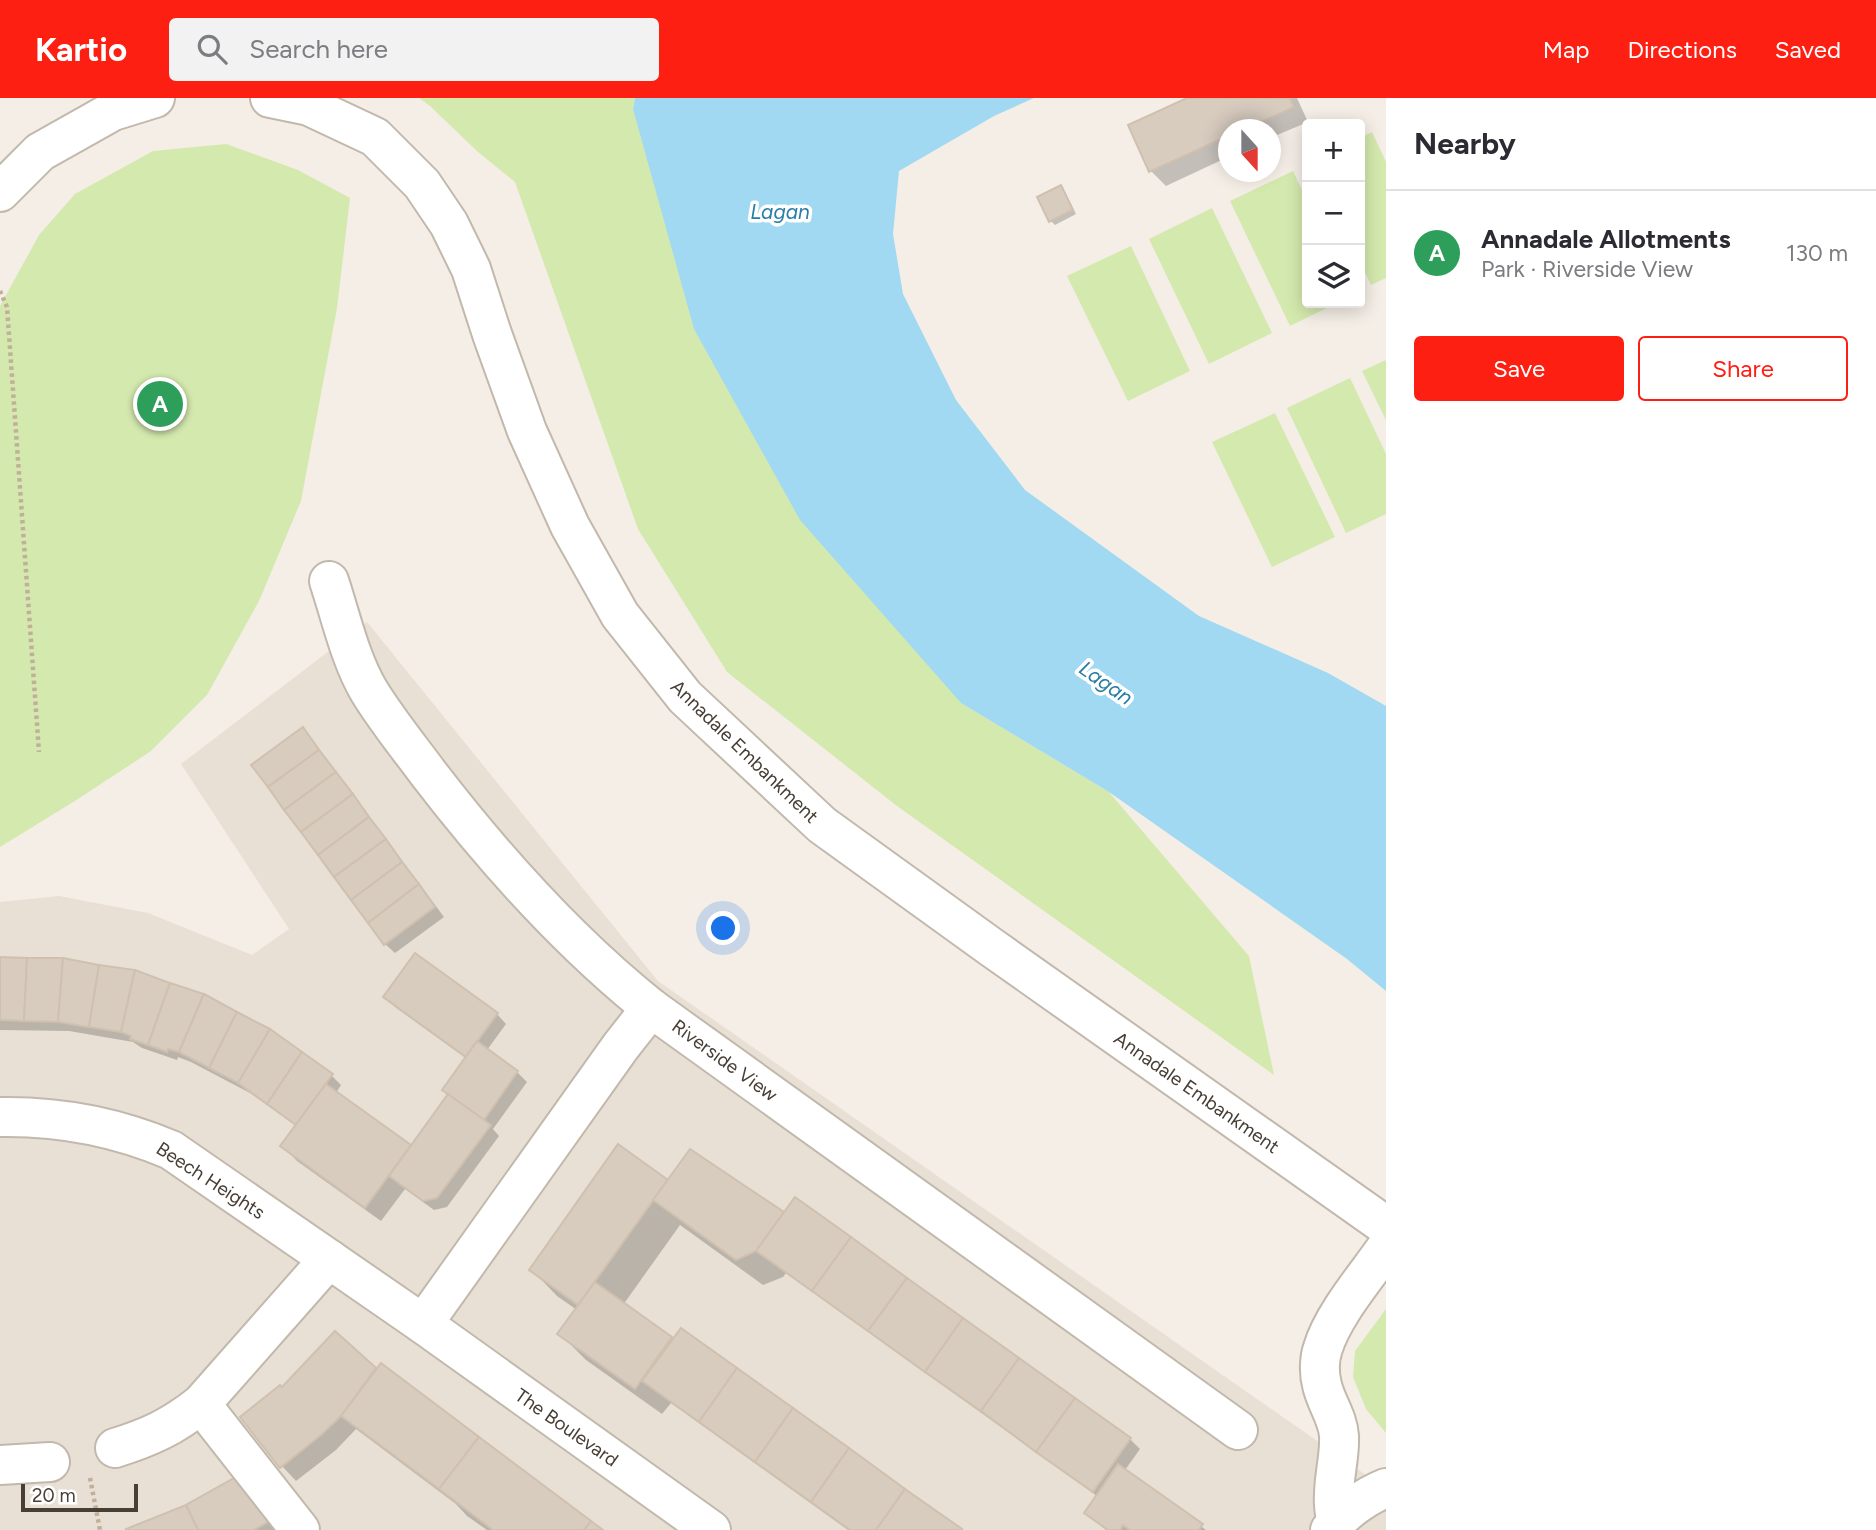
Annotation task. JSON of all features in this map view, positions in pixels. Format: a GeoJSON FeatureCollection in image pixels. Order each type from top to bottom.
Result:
{"type":"FeatureCollection","features":[{"type":"Feature","properties":{"kind":"street"},"geometry":{"type":"LineString","coordinates":[[0,192],[40,152],[113,111],[155,98]]}},
{"type":"Feature","properties":{"kind":"street","name":"Annadale Embankment"},"geometry":{"type":"LineString","coordinates":[[270,98],[309,106],[375,137],[429,194],[449,224],[471,269],[527,430],[570,526],[620,615],[685,697],[822,825],[1386,1226]]}},
{"type":"Feature","properties":{"kind":"street","name":"Riverside View"},"geometry":{"type":"LineString","coordinates":[[329,581],[357,665],[369,690],[432,778],[465,821],[548,915],[618,981],[651,1008],[1238,1430]]}},
{"type":"Feature","properties":{"kind":"street"},"geometry":{"type":"LineString","coordinates":[[422,1324],[573,1112],[651,1008]]}},
{"type":"Feature","properties":{"kind":"street","name":"Beech Heights"},"geometry":{"type":"LineString","coordinates":[[0,1117],[66,1120],[144,1138],[171,1150],[422,1324]]}},
{"type":"Feature","properties":{"kind":"street"},"geometry":{"type":"LineString","coordinates":[[1333,1526],[1339,1434],[1322,1384],[1322,1350],[1335,1321],[1386,1248]]}},
{"type":"Feature","properties":{"kind":"street"},"geometry":{"type":"LineString","coordinates":[[115,1448],[149,1437],[179,1421],[201,1404],[328,1259]]}},
{"type":"Feature","properties":{"kind":"street","name":"The Boulevard"},"geometry":{"type":"LineString","coordinates":[[422,1324],[711,1530]]}},
{"type":"Feature","properties":{"kind":"street"},"geometry":{"type":"LineString","coordinates":[[201,1404],[300,1530]]}},
{"type":"Feature","properties":{"kind":"street"},"geometry":{"type":"LineString","coordinates":[[0,1465],[50,1462]]}},
{"type":"Feature","properties":{"kind":"street"},"geometry":{"type":"LineString","coordinates":[[1333,1526],[1359,1503],[1386,1488]]}},
{"type":"Feature","properties":{"kind":"path"},"geometry":{"type":"LineString","coordinates":[[0,292],[7,307],[39,752]]}},
{"type":"Feature","properties":{"kind":"path"},"geometry":{"type":"LineString","coordinates":[[90,1478],[100,1530]]}},
{"type":"Feature","properties":{"kind":"shaded area"},"geometry":{"type":"Polygon","coordinates":[[[367,622],[658,981],[1386,1489],[1386,1530],[0,1530],[0,902],[59,896],[148,913],[252,955],[289,929],[181,764],[367,622]]]}},
{"type":"Feature","properties":{"kind":"green space"},"geometry":{"type":"Polygon","coordinates":[[[419,98],[635,98],[633,109],[961,703],[1109,792],[1249,956],[1274,1075],[897,806],[727,672],[638,529],[515,182],[419,98]]]}},
{"type":"Feature","properties":{"kind":"green space"},"geometry":{"type":"Polygon","coordinates":[[[1372,132],[1386,162],[1386,278],[1371,285],[1365,272],[1365,136],[1372,132]]]}},
{"type":"Feature","properties":{"kind":"green space"},"geometry":{"type":"Polygon","coordinates":[[[226,144],[298,170],[350,198],[337,308],[301,501],[259,601],[207,695],[151,751],[0,847],[0,306],[39,235],[75,194],[153,151],[226,144]]]}},
{"type":"Feature","properties":{"kind":"green space"},"geometry":{"type":"Polygon","coordinates":[[[1293,171],[1302,190],[1302,308],[1327,308],[1290,326],[1230,201],[1270,182],[1281,182],[1281,177],[1293,171]]]}},
{"type":"Feature","properties":{"kind":"green space"},"geometry":{"type":"Polygon","coordinates":[[[1212,208],[1272,333],[1209,364],[1149,239],[1212,208]]]}},
{"type":"Feature","properties":{"kind":"green space"},"geometry":{"type":"Polygon","coordinates":[[[1131,246],[1190,371],[1128,401],[1067,276],[1131,246]]]}},
{"type":"Feature","properties":{"kind":"green space"},"geometry":{"type":"Polygon","coordinates":[[[1386,360],[1386,420],[1362,371],[1386,360]]]}},
{"type":"Feature","properties":{"kind":"green space"},"geometry":{"type":"Polygon","coordinates":[[[1350,378],[1386,454],[1386,514],[1346,533],[1287,408],[1350,378]]]}},
{"type":"Feature","properties":{"kind":"green space"},"geometry":{"type":"Polygon","coordinates":[[[1275,413],[1335,537],[1272,567],[1212,442],[1275,413]]]}},
{"type":"Feature","properties":{"kind":"green space"},"geometry":{"type":"Polygon","coordinates":[[[1386,1309],[1386,1433],[1366,1409],[1353,1377],[1355,1351],[1386,1309]]]}},
{"type":"Feature","properties":{"kind":"water","name":"Lagan"},"geometry":{"type":"Polygon","coordinates":[[[635,98],[1034,98],[994,116],[899,171],[893,234],[903,294],[956,400],[1025,490],[1199,616],[1328,673],[1386,706],[1386,991],[1347,959],[1109,792],[961,703],[800,520],[694,329],[633,109],[635,98]]]}},
{"type":"Feature","properties":{"kind":"building"},"geometry":{"type":"Polygon","coordinates":[[[1187,98],[1290,98],[1294,107],[1268,119],[1218,119],[1218,141],[1149,172],[1128,125],[1187,98]]]}},
{"type":"Feature","properties":{"kind":"building"},"geometry":{"type":"Polygon","coordinates":[[[1061,185],[1073,210],[1049,222],[1037,197],[1061,185]]]}},
{"type":"Feature","properties":{"kind":"building"},"geometry":{"type":"Polygon","coordinates":[[[303,727],[319,750],[268,787],[251,765],[303,727]]]}},
{"type":"Feature","properties":{"kind":"building"},"geometry":{"type":"Polygon","coordinates":[[[319,750],[336,772],[284,810],[268,787],[319,750]]]}},
{"type":"Feature","properties":{"kind":"building"},"geometry":{"type":"Polygon","coordinates":[[[336,772],[353,794],[301,832],[284,810],[336,772]]]}},
{"type":"Feature","properties":{"kind":"building"},"geometry":{"type":"Polygon","coordinates":[[[353,794],[369,817],[318,855],[301,832],[353,794]]]}},
{"type":"Feature","properties":{"kind":"building"},"geometry":{"type":"Polygon","coordinates":[[[369,817],[386,839],[334,877],[318,855],[369,817]]]}},
{"type":"Feature","properties":{"kind":"building"},"geometry":{"type":"Polygon","coordinates":[[[386,839],[402,862],[351,900],[334,877],[386,839]]]}},
{"type":"Feature","properties":{"kind":"building"},"geometry":{"type":"Polygon","coordinates":[[[402,862],[419,884],[368,923],[351,900],[402,862]]]}},
{"type":"Feature","properties":{"kind":"building"},"geometry":{"type":"Polygon","coordinates":[[[419,884],[435,907],[384,945],[368,923],[419,884]]]}},
{"type":"Feature","properties":{"kind":"building"},"geometry":{"type":"Polygon","coordinates":[[[415,953],[498,1013],[466,1057],[383,997],[415,953]]]}},
{"type":"Feature","properties":{"kind":"building"},"geometry":{"type":"Polygon","coordinates":[[[0,957],[27,958],[24,1021],[0,1020],[0,957]]]}},
{"type":"Feature","properties":{"kind":"building"},"geometry":{"type":"Polygon","coordinates":[[[27,958],[63,958],[58,1022],[24,1021],[27,958]]]}},
{"type":"Feature","properties":{"kind":"building"},"geometry":{"type":"Polygon","coordinates":[[[63,958],[99,965],[89,1027],[58,1022],[63,958]]]}},
{"type":"Feature","properties":{"kind":"building"},"geometry":{"type":"Polygon","coordinates":[[[99,965],[135,970],[121,1032],[89,1027],[99,965]]]}},
{"type":"Feature","properties":{"kind":"building"},"geometry":{"type":"Polygon","coordinates":[[[135,970],[170,983],[148,1045],[130,1039],[131,1036],[121,1032],[135,970]]]}},
{"type":"Feature","properties":{"kind":"building"},"geometry":{"type":"Polygon","coordinates":[[[170,983],[204,994],[179,1052],[168,1049],[167,1052],[148,1045],[170,983]]]}},
{"type":"Feature","properties":{"kind":"building"},"geometry":{"type":"Polygon","coordinates":[[[204,994],[237,1012],[209,1068],[179,1052],[204,994]]]}},
{"type":"Feature","properties":{"kind":"building"},"geometry":{"type":"Polygon","coordinates":[[[237,1012],[270,1029],[238,1083],[209,1068],[237,1012]]]}},
{"type":"Feature","properties":{"kind":"building"},"geometry":{"type":"Polygon","coordinates":[[[270,1029],[302,1052],[267,1104],[238,1083],[270,1029]]]}},
{"type":"Feature","properties":{"kind":"building"},"geometry":{"type":"Polygon","coordinates":[[[477,1041],[518,1071],[484,1120],[442,1090],[477,1041]]]}},
{"type":"Feature","properties":{"kind":"building"},"geometry":{"type":"Polygon","coordinates":[[[302,1052],[333,1074],[296,1125],[267,1104],[302,1052]]]}},
{"type":"Feature","properties":{"kind":"building"},"geometry":{"type":"Polygon","coordinates":[[[326,1084],[411,1145],[365,1208],[280,1146],[326,1084]]]}},
{"type":"Feature","properties":{"kind":"building"},"geometry":{"type":"Polygon","coordinates":[[[448,1094],[491,1125],[437,1198],[423,1201],[389,1176],[448,1094]]]}},
{"type":"Feature","properties":{"kind":"building"},"geometry":{"type":"Polygon","coordinates":[[[618,1144],[668,1180],[578,1305],[529,1270],[618,1144]]]}},
{"type":"Feature","properties":{"kind":"building"},"geometry":{"type":"Polygon","coordinates":[[[690,1149],[784,1212],[756,1251],[736,1260],[653,1200],[690,1149]]]}},
{"type":"Feature","properties":{"kind":"building"},"geometry":{"type":"Polygon","coordinates":[[[795,1197],[851,1237],[812,1291],[756,1251],[795,1197]]]}},
{"type":"Feature","properties":{"kind":"building"},"geometry":{"type":"Polygon","coordinates":[[[851,1237],[907,1278],[868,1331],[812,1291],[851,1237]]]}},
{"type":"Feature","properties":{"kind":"building"},"geometry":{"type":"Polygon","coordinates":[[[907,1278],[963,1318],[925,1372],[868,1331],[907,1278]]]}},
{"type":"Feature","properties":{"kind":"building"},"geometry":{"type":"Polygon","coordinates":[[[595,1282],[672,1337],[635,1389],[557,1334],[595,1282]]]}},
{"type":"Feature","properties":{"kind":"building"},"geometry":{"type":"Polygon","coordinates":[[[963,1318],[1019,1358],[981,1411],[925,1372],[963,1318]]]}},
{"type":"Feature","properties":{"kind":"building"},"geometry":{"type":"Polygon","coordinates":[[[681,1328],[737,1368],[699,1422],[642,1381],[681,1328]]]}},
{"type":"Feature","properties":{"kind":"building"},"geometry":{"type":"Polygon","coordinates":[[[335,1331],[376,1368],[341,1416],[280,1468],[240,1417],[280,1385],[282,1387],[335,1331]]]}},
{"type":"Feature","properties":{"kind":"building"},"geometry":{"type":"Polygon","coordinates":[[[1019,1358],[1075,1398],[1036,1452],[981,1411],[1019,1358]]]}},
{"type":"Feature","properties":{"kind":"building"},"geometry":{"type":"Polygon","coordinates":[[[381,1363],[479,1437],[439,1489],[341,1416],[381,1363]]]}},
{"type":"Feature","properties":{"kind":"building"},"geometry":{"type":"Polygon","coordinates":[[[737,1368],[793,1408],[755,1462],[699,1422],[737,1368]]]}},
{"type":"Feature","properties":{"kind":"building"},"geometry":{"type":"Polygon","coordinates":[[[1075,1398],[1131,1438],[1093,1492],[1036,1452],[1075,1398]]]}},
{"type":"Feature","properties":{"kind":"building"},"geometry":{"type":"Polygon","coordinates":[[[793,1408],[849,1448],[811,1502],[755,1462],[793,1408]]]}},
{"type":"Feature","properties":{"kind":"building"},"geometry":{"type":"Polygon","coordinates":[[[479,1437],[591,1521],[584,1530],[493,1530],[439,1489],[479,1437]]]}},
{"type":"Feature","properties":{"kind":"building"},"geometry":{"type":"Polygon","coordinates":[[[849,1448],[905,1489],[876,1530],[850,1530],[811,1502],[849,1448]]]}},
{"type":"Feature","properties":{"kind":"building"},"geometry":{"type":"Polygon","coordinates":[[[1118,1464],[1203,1524],[1199,1530],[1130,1530],[1123,1525],[1120,1530],[1108,1530],[1084,1513],[1118,1464]]]}},
{"type":"Feature","properties":{"kind":"building"},"geometry":{"type":"Polygon","coordinates":[[[241,1474],[272,1520],[254,1530],[198,1530],[186,1505],[241,1474]]]}},
{"type":"Feature","properties":{"kind":"building"},"geometry":{"type":"Polygon","coordinates":[[[905,1489],[962,1529],[876,1530],[905,1489]]]}},
{"type":"Feature","properties":{"kind":"building"},"geometry":{"type":"Polygon","coordinates":[[[186,1505],[198,1530],[126,1529],[186,1505]]]}},
{"type":"Feature","properties":{"kind":"building"},"geometry":{"type":"Polygon","coordinates":[[[591,1521],[603,1530],[584,1530],[591,1521]]]}},
{"type":"Feature","properties":{"kind":"place","name":"Annadale Allotments"},"geometry":{"type":"Point","coordinates":[160,404]}}]}
